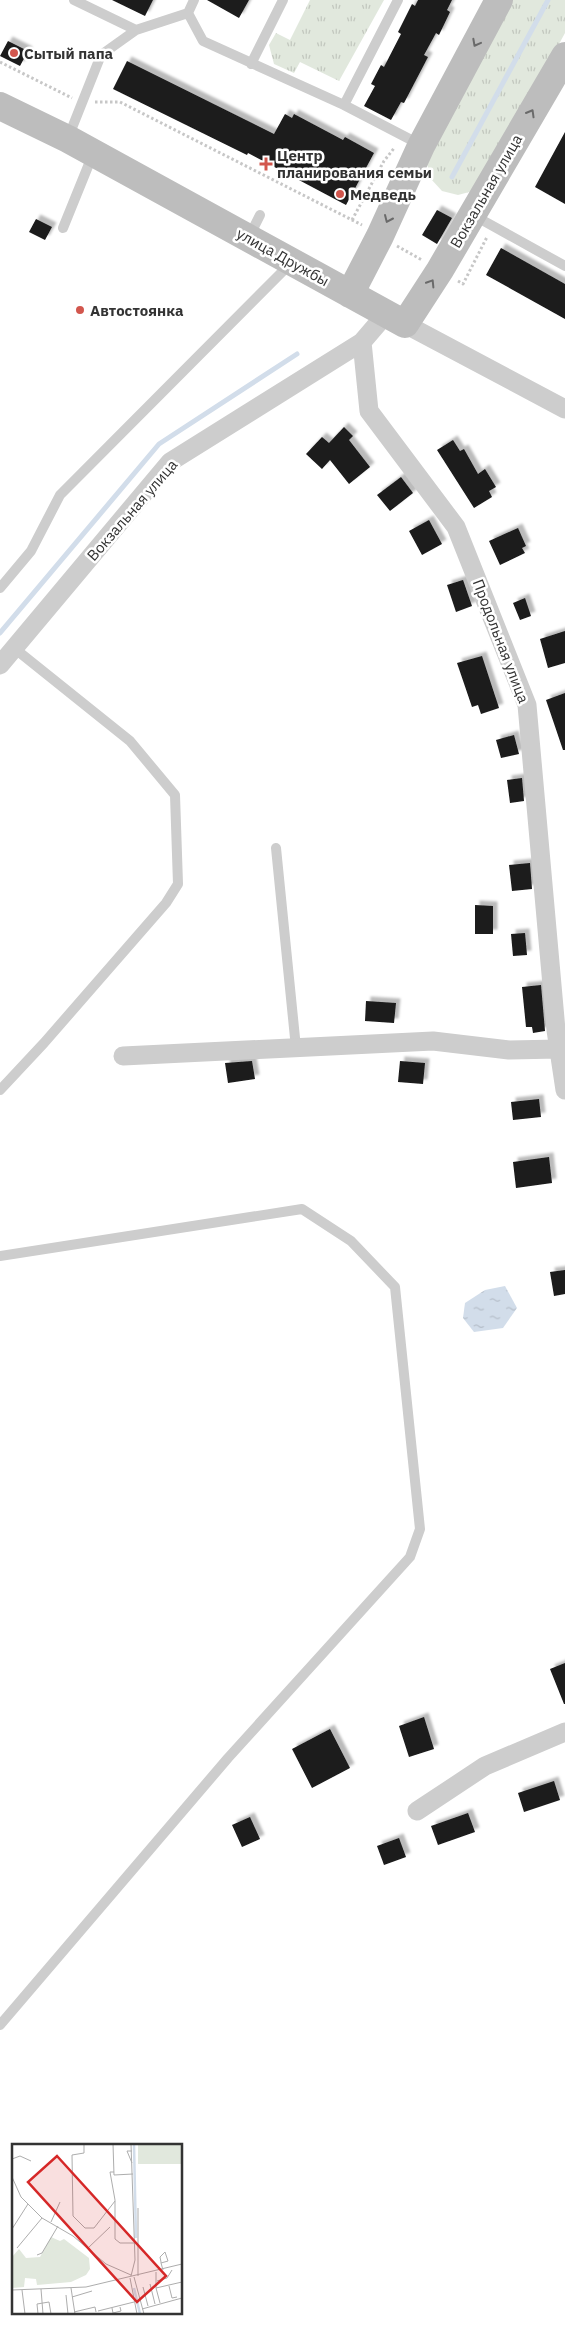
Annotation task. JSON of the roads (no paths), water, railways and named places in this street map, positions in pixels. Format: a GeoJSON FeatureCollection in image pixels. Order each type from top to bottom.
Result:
{"type":"FeatureCollection","features":[{"type":"Feature","properties":{"kind":"street"},"geometry":{"type":"LineString","coordinates":[[350,294],[380,236],[421,146],[500,0]]}},
{"type":"Feature","properties":{"kind":"street","name":"Вокзальная улица"},"geometry":{"type":"LineString","coordinates":[[0,665],[170,462],[362,342],[395,319],[440,270],[565,56]]}},
{"type":"Feature","properties":{"kind":"street","name":"улица Дружбы"},"geometry":{"type":"LineString","coordinates":[[0,106],[93,153],[254,227],[292,262],[565,410]]}},
{"type":"Feature","properties":{"kind":"street","name":"Продольная улица"},"geometry":{"type":"LineString","coordinates":[[362,342],[369,411],[456,527],[527,705],[559,1049],[565,1090]]}},
{"type":"Feature","properties":{"kind":"street"},"geometry":{"type":"LineString","coordinates":[[123,1056],[433,1041],[509,1050],[559,1049]]}},
{"type":"Feature","properties":{"kind":"street"},"geometry":{"type":"LineString","coordinates":[[417,1811],[485,1766],[565,1732]]}},
{"type":"Feature","properties":{"kind":"lane"},"geometry":{"type":"LineString","coordinates":[[74,0],[136,30]]}},
{"type":"Feature","properties":{"kind":"lane"},"geometry":{"type":"LineString","coordinates":[[68,139],[101,55],[136,30],[188,13],[194,0]]}},
{"type":"Feature","properties":{"kind":"lane"},"geometry":{"type":"LineString","coordinates":[[251,64],[283,0]]}},
{"type":"Feature","properties":{"kind":"lane"},"geometry":{"type":"LineString","coordinates":[[344,105],[398,0]]}},
{"type":"Feature","properties":{"kind":"lane"},"geometry":{"type":"LineString","coordinates":[[188,13],[203,41],[344,105],[421,146]]}},
{"type":"Feature","properties":{"kind":"lane"},"geometry":{"type":"LineString","coordinates":[[63,228],[93,153]]}},
{"type":"Feature","properties":{"kind":"lane"},"geometry":{"type":"LineString","coordinates":[[472,214],[565,266]]}},
{"type":"Feature","properties":{"kind":"lane"},"geometry":{"type":"LineString","coordinates":[[0,588],[31,551],[60,495],[292,262]]}},
{"type":"Feature","properties":{"kind":"lane"},"geometry":{"type":"LineString","coordinates":[[0,1090],[160,911],[178,884],[176,795],[130,741],[14,648]]}},
{"type":"Feature","properties":{"kind":"lane"},"geometry":{"type":"LineString","coordinates":[[276,848],[296,1048]]}},
{"type":"Feature","properties":{"kind":"lane"},"geometry":{"type":"LineString","coordinates":[[0,1256],[302,1209],[351,1241],[395,1287],[420,1529],[410,1557],[228,1758],[0,2025]]}},
{"type":"Feature","properties":{"kind":"water"},"geometry":{"type":"Polygon","coordinates":[[[505,1286],[517,1308],[503,1328],[474,1332],[463,1318],[465,1303],[485,1290],[505,1286]]]}},
{"type":"Feature","properties":{"kind":"waterway"},"geometry":{"type":"LineString","coordinates":[[452,177],[548,0]]}},
{"type":"Feature","properties":{"kind":"waterway"},"geometry":{"type":"LineString","coordinates":[[0,633],[159,444],[297,354]]}},
{"type":"Feature","properties":{"kind":"place","name":"Сытый папа"},"geometry":{"type":"Point","coordinates":[14,53]}},
{"type":"Feature","properties":{"kind":"place","name":"Центр планирования семьи"},"geometry":{"type":"Point","coordinates":[266,164]}},
{"type":"Feature","properties":{"kind":"place","name":"Медведь"},"geometry":{"type":"Point","coordinates":[340,194]}},
{"type":"Feature","properties":{"kind":"place","name":"Автостоянка"},"geometry":{"type":"Point","coordinates":[80,310]}}]}
